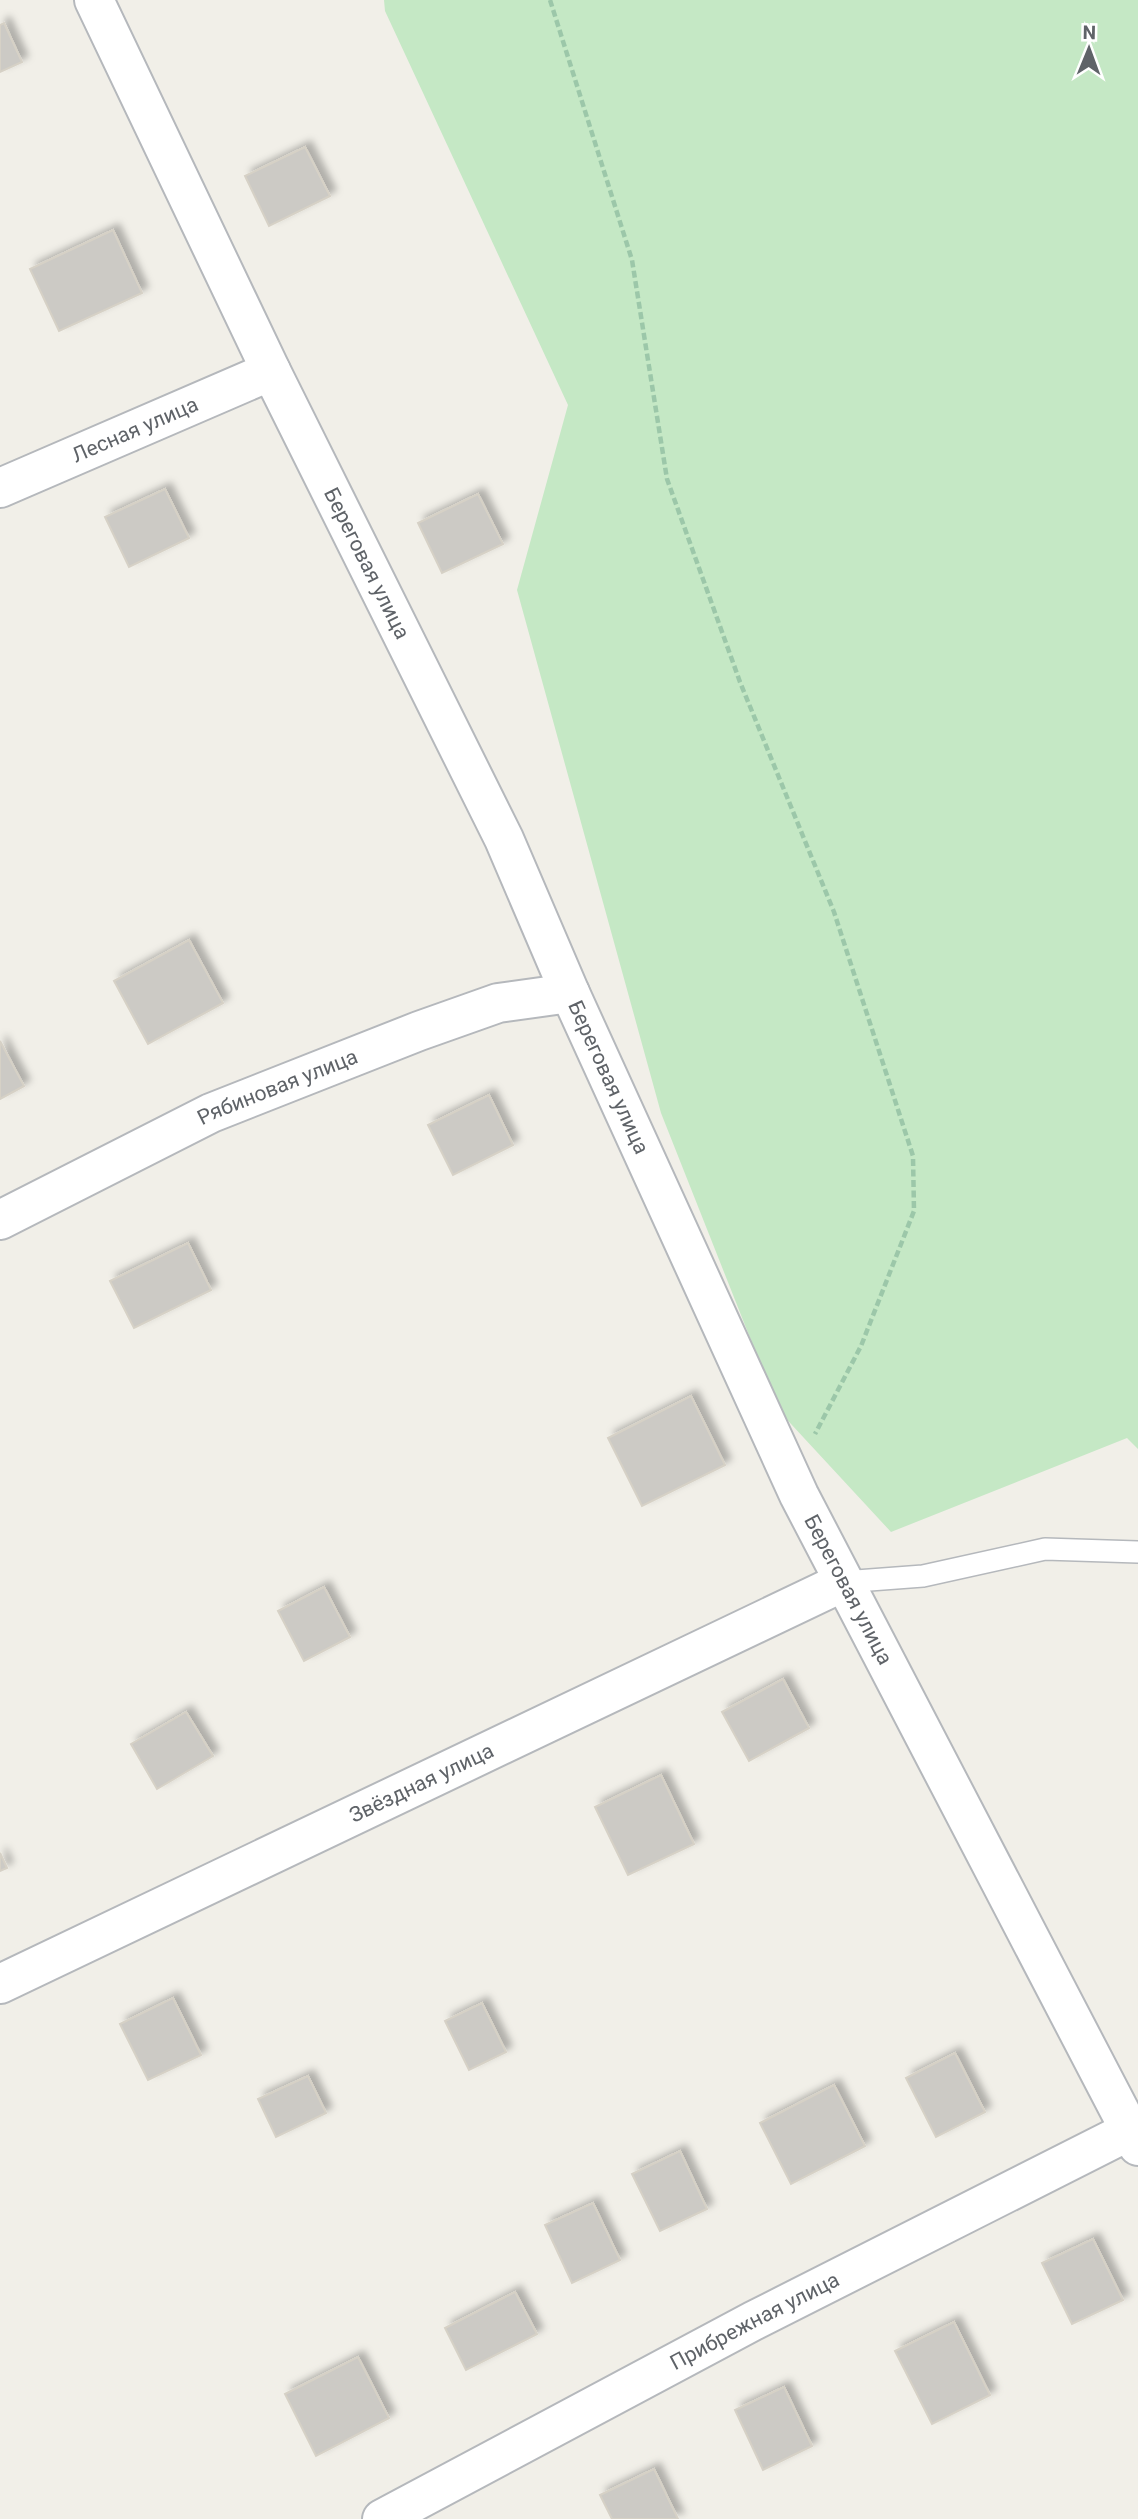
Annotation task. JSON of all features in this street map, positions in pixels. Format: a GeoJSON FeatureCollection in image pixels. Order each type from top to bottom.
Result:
{"type":"FeatureCollection","features":[{"type":"Feature","properties":{"kind":"street","name":"Береговая улица"},"geometry":{"type":"LineString","coordinates":[[94,0],[271,371],[504,839],[570,993],[799,1495],[1134,2138]]}},
{"type":"Feature","properties":{"kind":"street","name":"Лесная улица"},"geometry":{"type":"LineString","coordinates":[[0,488],[271,371]]}},
{"type":"Feature","properties":{"kind":"street","name":"Рябиновая улица"},"geometry":{"type":"LineString","coordinates":[[0,1220],[211,1112],[498,1003],[570,993]]}},
{"type":"Feature","properties":{"kind":"street","name":"Звёздная улица"},"geometry":{"type":"LineString","coordinates":[[0,1984],[842,1582]]}},
{"type":"Feature","properties":{"kind":"street","name":"Прибрежная улица"},"geometry":{"type":"LineString","coordinates":[[382,2519],[753,2321],[1134,2138]]}},
{"type":"Feature","properties":{"kind":"lane"},"geometry":{"type":"LineString","coordinates":[[842,1582],[923,1576],[1045,1549],[1138,1552]]}},
{"type":"Feature","properties":{"kind":"path"},"geometry":{"type":"LineString","coordinates":[[550,0],[632,260],[667,479],[740,682],[834,912],[913,1156],[915,1211],[861,1346],[810,1443],[799,1495]]}},
{"type":"Feature","properties":{"kind":"green space"},"geometry":{"type":"Polygon","coordinates":[[[384,0],[1138,0],[1138,1449],[1127,1438],[891,1532],[779,1411],[661,1113],[517,590],[568,405],[385,11],[384,0]]]}},
{"type":"Feature","properties":{"kind":"building"},"geometry":{"type":"Polygon","coordinates":[[[4,23],[22,62],[0,72],[0,25],[4,23]]]}},
{"type":"Feature","properties":{"kind":"building"},"geometry":{"type":"Polygon","coordinates":[[[305,147],[330,196],[269,226],[245,176],[305,147]]]}},
{"type":"Feature","properties":{"kind":"building"},"geometry":{"type":"Polygon","coordinates":[[[113,230],[142,293],[59,331],[30,269],[113,230]]]}},
{"type":"Feature","properties":{"kind":"building"},"geometry":{"type":"Polygon","coordinates":[[[165,489],[189,538],[129,567],[105,517],[165,489]]]}},
{"type":"Feature","properties":{"kind":"building"},"geometry":{"type":"Polygon","coordinates":[[[478,494],[503,544],[442,573],[418,523],[478,494]]]}},
{"type":"Feature","properties":{"kind":"building"},"geometry":{"type":"Polygon","coordinates":[[[189,940],[223,1003],[148,1044],[114,981],[189,940]]]}},
{"type":"Feature","properties":{"kind":"building"},"geometry":{"type":"Polygon","coordinates":[[[0,1041],[24,1086],[0,1099],[0,1041]]]}},
{"type":"Feature","properties":{"kind":"building"},"geometry":{"type":"Polygon","coordinates":[[[489,1095],[513,1145],[453,1175],[428,1125],[489,1095]]]}},
{"type":"Feature","properties":{"kind":"building"},"geometry":{"type":"Polygon","coordinates":[[[188,1243],[211,1290],[134,1328],[110,1281],[188,1243]]]}},
{"type":"Feature","properties":{"kind":"building"},"geometry":{"type":"Polygon","coordinates":[[[691,1396],[725,1465],[642,1506],[608,1438],[691,1396]]]}},
{"type":"Feature","properties":{"kind":"building"},"geometry":{"type":"Polygon","coordinates":[[[324,1587],[350,1637],[304,1661],[278,1611],[324,1587]]]}},
{"type":"Feature","properties":{"kind":"building"},"geometry":{"type":"Polygon","coordinates":[[[783,1679],[809,1728],[749,1761],[722,1712],[783,1679]]]}},
{"type":"Feature","properties":{"kind":"building"},"geometry":{"type":"Polygon","coordinates":[[[186,1712],[213,1756],[157,1789],[131,1744],[186,1712]]]}},
{"type":"Feature","properties":{"kind":"building"},"geometry":{"type":"Polygon","coordinates":[[[661,1775],[694,1844],[628,1875],[595,1807],[661,1775]]]}},
{"type":"Feature","properties":{"kind":"building"},"geometry":{"type":"Polygon","coordinates":[[[0,1853],[7,1868],[0,1871],[0,1853]]]}},
{"type":"Feature","properties":{"kind":"building"},"geometry":{"type":"Polygon","coordinates":[[[173,1998],[201,2055],[148,2080],[120,2024],[173,1998]]]}},
{"type":"Feature","properties":{"kind":"building"},"geometry":{"type":"Polygon","coordinates":[[[482,2003],[506,2052],[469,2070],[445,2021],[482,2003]]]}},
{"type":"Feature","properties":{"kind":"building"},"geometry":{"type":"Polygon","coordinates":[[[955,2053],[985,2112],[936,2137],[906,2078],[955,2053]]]}},
{"type":"Feature","properties":{"kind":"building"},"geometry":{"type":"Polygon","coordinates":[[[308,2076],[326,2113],[276,2137],[258,2099],[308,2076]]]}},
{"type":"Feature","properties":{"kind":"building"},"geometry":{"type":"Polygon","coordinates":[[[834,2085],[865,2146],[791,2184],[760,2123],[834,2085]]]}},
{"type":"Feature","properties":{"kind":"building"},"geometry":{"type":"Polygon","coordinates":[[[680,2151],[707,2209],[660,2231],[632,2174],[680,2151]]]}},
{"type":"Feature","properties":{"kind":"building"},"geometry":{"type":"Polygon","coordinates":[[[593,2203],[620,2260],[572,2283],[545,2225],[593,2203]]]}},
{"type":"Feature","properties":{"kind":"building"},"geometry":{"type":"Polygon","coordinates":[[[1093,2239],[1123,2300],[1072,2324],[1042,2263],[1093,2239]]]}},
{"type":"Feature","properties":{"kind":"building"},"geometry":{"type":"Polygon","coordinates":[[[515,2292],[537,2334],[466,2370],[445,2328],[515,2292]]]}},
{"type":"Feature","properties":{"kind":"building"},"geometry":{"type":"Polygon","coordinates":[[[954,2322],[990,2395],[932,2424],[895,2351],[954,2322]]]}},
{"type":"Feature","properties":{"kind":"building"},"geometry":{"type":"Polygon","coordinates":[[[358,2357],[389,2418],[316,2456],[285,2394],[358,2357]]]}},
{"type":"Feature","properties":{"kind":"building"},"geometry":{"type":"Polygon","coordinates":[[[784,2387],[812,2446],[763,2470],[735,2410],[784,2387]]]}},
{"type":"Feature","properties":{"kind":"building"},"geometry":{"type":"Polygon","coordinates":[[[654,2469],[678,2519],[612,2519],[600,2495],[654,2469]]]}}]}
